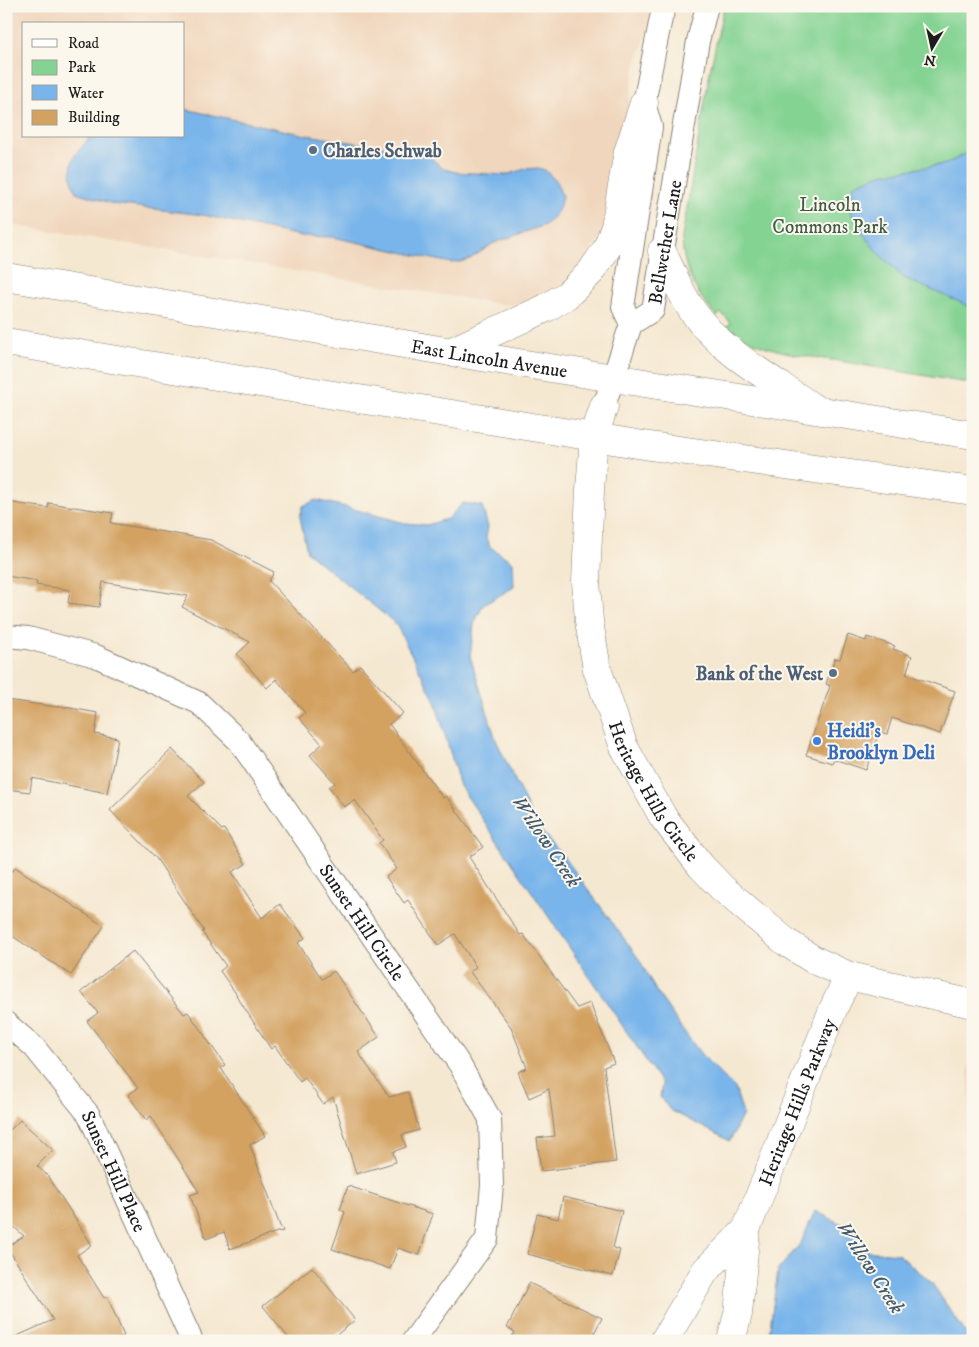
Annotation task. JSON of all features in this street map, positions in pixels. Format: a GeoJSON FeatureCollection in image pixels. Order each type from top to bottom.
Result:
{"type":"FeatureCollection","features":[{"type":"Feature","properties":{"kind":"main road"},"geometry":{"type":"LineString","coordinates":[[450,352],[546,308],[567,295],[591,272],[607,248],[615,227],[628,152],[644,103]]}},
{"type":"Feature","properties":{"kind":"main road"},"geometry":{"type":"LineString","coordinates":[[662,251],[692,311],[712,335],[746,362],[818,410]]}},
{"type":"Feature","properties":{"kind":"main road","name":"East Lincoln Avenue"},"geometry":{"type":"LineString","coordinates":[[6,277],[450,352],[973,434]]}},
{"type":"Feature","properties":{"kind":"main road"},"geometry":{"type":"LineString","coordinates":[[6,342],[594,437],[973,491]]}},
{"type":"Feature","properties":{"kind":"main road","name":"Heritage Hills Circle"},"geometry":{"type":"LineString","coordinates":[[604,406],[594,437],[590,490],[586,582],[589,621],[597,669],[624,747],[663,817],[701,866],[722,888],[786,942],[814,960],[849,976],[973,1004]]}},
{"type":"Feature","properties":{"kind":"main road","name":"Heritage Hills Parkway"},"geometry":{"type":"LineString","coordinates":[[731,1341],[738,1314],[746,1230],[834,1007],[849,976]]}},
{"type":"Feature","properties":{"kind":"main road","name":"Heritage Hills Parkway"},"geometry":{"type":"LineString","coordinates":[[673,1338],[705,1271],[746,1230]]}},
{"type":"Feature","properties":{"kind":"street","name":"Bellwether Lane"},"geometry":{"type":"LineString","coordinates":[[665,6],[660,18],[644,103],[651,127],[623,307],[632,324],[653,310],[698,41],[707,6]]}},
{"type":"Feature","properties":{"kind":"street"},"geometry":{"type":"LineString","coordinates":[[604,406],[632,324]]}},
{"type":"Feature","properties":{"kind":"street","name":"Sunset Hill Circle"},"geometry":{"type":"LineString","coordinates":[[6,636],[28,638],[96,656],[198,703],[239,741],[460,1065],[490,1119],[492,1185],[487,1238],[413,1341]]}},
{"type":"Feature","properties":{"kind":"street","name":"Sunset Hill Place"},"geometry":{"type":"LineString","coordinates":[[6,1023],[34,1048],[89,1115],[192,1341]]}},
{"type":"Feature","properties":{"kind":"shaded area","name":"Charles Schwab"},"geometry":{"type":"Polygon","coordinates":[[[6,6],[658,6],[635,68],[609,217],[604,231],[569,282],[527,302],[514,305],[6,224],[6,6]]]}},
{"type":"Feature","properties":{"kind":"shaded area"},"geometry":{"type":"Polygon","coordinates":[[[973,1036],[973,1142],[968,1071],[973,1036]]]}},
{"type":"Feature","properties":{"kind":"green space","name":"Lincoln Commons Park"},"geometry":{"type":"Polygon","coordinates":[[[724,6],[973,6],[973,384],[803,356],[755,343],[727,326],[731,323],[721,313],[717,317],[697,290],[688,270],[682,237],[710,71],[724,6]]]}},
{"type":"Feature","properties":{"kind":"water"},"geometry":{"type":"Polygon","coordinates":[[[185,109],[301,134],[375,146],[424,151],[442,168],[455,172],[506,175],[525,169],[538,168],[545,170],[556,181],[562,196],[557,213],[545,225],[494,243],[470,259],[451,263],[333,237],[300,236],[203,215],[113,204],[76,192],[71,175],[73,159],[89,138],[185,138],[185,109]]]}},
{"type":"Feature","properties":{"kind":"water"},"geometry":{"type":"Polygon","coordinates":[[[973,150],[973,308],[904,278],[878,253],[863,234],[849,209],[853,185],[881,174],[946,164],[973,150]]]}},
{"type":"Feature","properties":{"kind":"water","name":"Willow Creek"},"geometry":{"type":"Polygon","coordinates":[[[316,500],[405,523],[427,525],[447,519],[463,503],[482,506],[488,527],[486,538],[490,547],[513,562],[514,587],[483,605],[474,624],[470,656],[496,740],[536,825],[565,858],[639,959],[656,991],[701,1054],[735,1088],[743,1114],[730,1141],[670,1110],[660,1097],[662,1084],[460,786],[435,701],[396,624],[307,552],[300,517],[303,506],[316,500]]]}},
{"type":"Feature","properties":{"kind":"water","name":"Willow Creek"},"geometry":{"type":"Polygon","coordinates":[[[815,1211],[852,1229],[868,1251],[898,1254],[931,1282],[973,1341],[768,1341],[778,1270],[801,1243],[815,1211]]]}},
{"type":"Feature","properties":{"kind":"building"},"geometry":{"type":"Polygon","coordinates":[[[6,502],[48,508],[49,503],[113,513],[111,523],[211,540],[274,572],[269,581],[353,671],[360,665],[403,713],[389,724],[443,798],[446,796],[483,847],[469,857],[520,935],[523,934],[577,1008],[590,1003],[614,1063],[604,1067],[616,1162],[541,1171],[537,1138],[555,1136],[549,1089],[529,1098],[518,1072],[527,1068],[511,1027],[470,972],[476,967],[455,934],[438,945],[408,900],[404,903],[386,877],[397,869],[379,843],[383,840],[355,800],[344,807],[329,787],[335,783],[310,755],[322,744],[299,718],[305,713],[276,679],[267,688],[237,654],[250,642],[182,607],[188,596],[103,582],[99,607],[68,603],[70,590],[36,585],[37,581],[6,576],[6,502]]]}},
{"type":"Feature","properties":{"kind":"building"},"geometry":{"type":"Polygon","coordinates":[[[848,635],[866,641],[867,637],[895,646],[893,649],[912,656],[906,674],[955,691],[940,734],[892,718],[887,734],[879,732],[866,770],[834,759],[832,763],[806,755],[830,686],[826,684],[835,658],[840,659],[848,635]]]}},
{"type":"Feature","properties":{"kind":"building"},"geometry":{"type":"Polygon","coordinates":[[[6,700],[98,713],[95,734],[118,738],[107,793],[32,778],[30,792],[6,789],[6,700]]]}},
{"type":"Feature","properties":{"kind":"building"},"geometry":{"type":"Polygon","coordinates":[[[172,749],[204,782],[188,796],[222,830],[224,829],[246,864],[232,872],[262,918],[280,904],[305,938],[298,943],[322,979],[334,971],[379,1037],[358,1052],[389,1097],[408,1092],[419,1130],[402,1135],[406,1147],[393,1152],[396,1162],[356,1174],[333,1097],[323,1104],[305,1078],[300,1082],[275,1046],[271,1049],[220,971],[226,966],[202,932],[204,931],[156,858],[110,810],[172,749]]]}},
{"type":"Feature","properties":{"kind":"building"},"geometry":{"type":"Polygon","coordinates":[[[15,867],[104,926],[71,975],[6,932],[6,868],[13,871],[15,867]]]}},
{"type":"Feature","properties":{"kind":"building"},"geometry":{"type":"Polygon","coordinates":[[[133,951],[184,1014],[188,1012],[225,1065],[221,1068],[265,1136],[250,1145],[283,1230],[282,1232],[280,1231],[230,1249],[224,1232],[206,1239],[190,1195],[199,1192],[151,1116],[146,1120],[128,1095],[138,1088],[87,1021],[98,1013],[81,992],[133,951]]]}},
{"type":"Feature","properties":{"kind":"building"},"geometry":{"type":"Polygon","coordinates":[[[20,1120],[53,1150],[37,1166],[47,1175],[92,1245],[77,1255],[104,1298],[107,1296],[124,1336],[113,1341],[6,1341],[53,1320],[7,1247],[24,1236],[6,1220],[6,1134],[20,1120]]]}},
{"type":"Feature","properties":{"kind":"building"},"geometry":{"type":"Polygon","coordinates":[[[348,1186],[433,1214],[419,1255],[398,1248],[390,1269],[332,1249],[345,1212],[340,1210],[348,1186]]]}},
{"type":"Feature","properties":{"kind":"building"},"geometry":{"type":"Polygon","coordinates":[[[563,1197],[622,1211],[613,1248],[620,1250],[613,1276],[527,1254],[537,1214],[558,1219],[563,1197]]]}},
{"type":"Feature","properties":{"kind":"building"},"geometry":{"type":"Polygon","coordinates":[[[312,1267],[355,1320],[329,1341],[291,1341],[263,1306],[312,1267]]]}},
{"type":"Feature","properties":{"kind":"building"},"geometry":{"type":"Polygon","coordinates":[[[529,1283],[602,1318],[590,1341],[508,1341],[515,1332],[507,1328],[529,1283]]]}},
{"type":"Feature","properties":{"kind":"place","name":"Charles Schwab"},"geometry":{"type":"Point","coordinates":[313,150]}},
{"type":"Feature","properties":{"kind":"place","name":"Bank of the West"},"geometry":{"type":"Point","coordinates":[833,673]}},
{"type":"Feature","properties":{"kind":"place","name":"Heidi's Brooklyn Deli"},"geometry":{"type":"Point","coordinates":[817,741]}}]}
